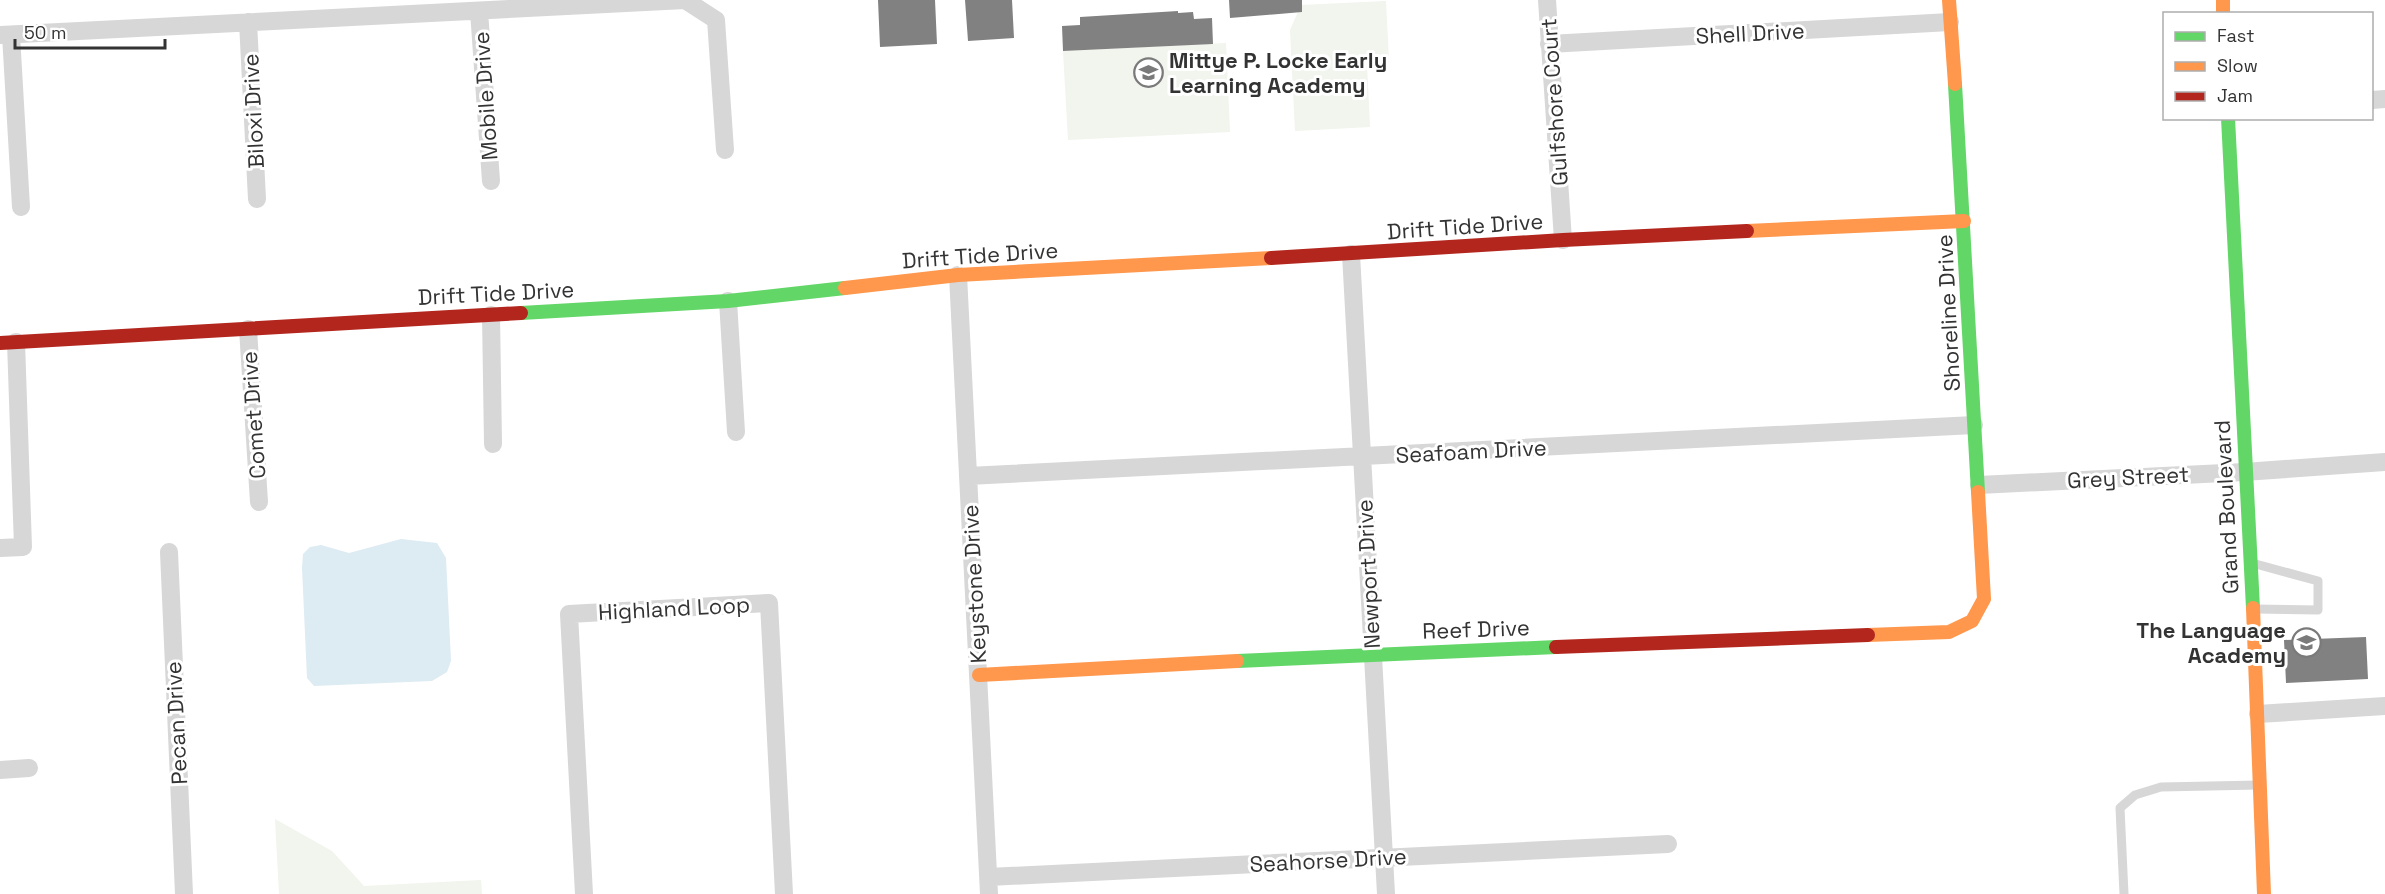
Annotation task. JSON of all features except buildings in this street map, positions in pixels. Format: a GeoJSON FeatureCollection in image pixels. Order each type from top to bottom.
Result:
{"type":"FeatureCollection","features":[{"type":"Feature","properties":{"kind":"street"},"geometry":{"type":"LineString","coordinates":[[21,207],[6,35],[685,0],[716,21],[725,150]]}},
{"type":"Feature","properties":{"kind":"street","name":"Gulfshore Court"},"geometry":{"type":"LineString","coordinates":[[1547,0],[1563,240]]}},
{"type":"Feature","properties":{"kind":"street","name":"Shoreline Drive"},"geometry":{"type":"LineString","coordinates":[[1949,0],[1964,221],[1984,599],[1972,621]]}},
{"type":"Feature","properties":{"kind":"street","name":"Mobile Drive"},"geometry":{"type":"LineString","coordinates":[[479,11],[491,181]]}},
{"type":"Feature","properties":{"kind":"street","name":"Biloxi Drive"},"geometry":{"type":"LineString","coordinates":[[249,22],[257,199]]}},
{"type":"Feature","properties":{"kind":"street","name":"Shell Drive"},"geometry":{"type":"LineString","coordinates":[[1549,44],[1950,22]]}},
{"type":"Feature","properties":{"kind":"street","name":"Grand Boulevard"},"geometry":{"type":"LineString","coordinates":[[2228,120],[2244,472],[2258,714],[2264,894]]}},
{"type":"Feature","properties":{"kind":"street","name":"Drift Tide Drive"},"geometry":{"type":"LineString","coordinates":[[8,343],[728,301],[958,275],[1563,240],[1964,221]]}},
{"type":"Feature","properties":{"kind":"street","name":"Newport Drive"},"geometry":{"type":"LineString","coordinates":[[1351,254],[1386,894]]}},
{"type":"Feature","properties":{"kind":"street","name":"Keystone Drive"},"geometry":{"type":"LineString","coordinates":[[958,275],[989,885]]}},
{"type":"Feature","properties":{"kind":"street"},"geometry":{"type":"LineString","coordinates":[[728,301],[736,432]]}},
{"type":"Feature","properties":{"kind":"street"},"geometry":{"type":"LineString","coordinates":[[490,315],[493,444]]}},
{"type":"Feature","properties":{"kind":"street","name":"Comet Drive"},"geometry":{"type":"LineString","coordinates":[[248,329],[259,502]]}},
{"type":"Feature","properties":{"kind":"street"},"geometry":{"type":"LineString","coordinates":[[0,548],[23,547],[8,343]]}},
{"type":"Feature","properties":{"kind":"street","name":"Seafoam Drive"},"geometry":{"type":"LineString","coordinates":[[968,476],[1974,425]]}},
{"type":"Feature","properties":{"kind":"street","name":"Grey Street"},"geometry":{"type":"LineString","coordinates":[[1979,485],[2244,472],[2385,462]]}},
{"type":"Feature","properties":{"kind":"street","name":"Pecan Drive"},"geometry":{"type":"LineString","coordinates":[[169,552],[184,894]]}},
{"type":"Feature","properties":{"kind":"street","name":"Highland Loop"},"geometry":{"type":"LineString","coordinates":[[584,894],[569,614],[769,603],[784,894]]}},
{"type":"Feature","properties":{"kind":"street","name":"Reef Drive"},"geometry":{"type":"LineString","coordinates":[[979,675],[1372,654],[1949,632],[1972,621]]}},
{"type":"Feature","properties":{"kind":"street"},"geometry":{"type":"LineString","coordinates":[[2258,714],[2385,706]]}},
{"type":"Feature","properties":{"kind":"street"},"geometry":{"type":"LineString","coordinates":[[0,770],[29,768]]}},
{"type":"Feature","properties":{"kind":"street","name":"Seahorse Drive"},"geometry":{"type":"LineString","coordinates":[[989,885],[1384,858],[1668,844]]}},
{"type":"Feature","properties":{"kind":"lane"},"geometry":{"type":"LineString","coordinates":[[2249,562],[2318,581],[2318,610],[2252,609]]}},
{"type":"Feature","properties":{"kind":"lane"},"geometry":{"type":"LineString","coordinates":[[2124,894],[2120,808],[2135,795],[2161,787],[2260,785]]}},
{"type":"Feature","properties":{"kind":"shaded area"},"geometry":{"type":"Polygon","coordinates":[[[1386,1],[1389,62],[1367,64],[1370,127],[1295,131],[1290,30],[1301,5],[1386,1]]]}},
{"type":"Feature","properties":{"kind":"shaded area"},"geometry":{"type":"Polygon","coordinates":[[[1226,43],[1230,132],[1068,140],[1063,51],[1226,43]]]}},
{"type":"Feature","properties":{"kind":"shaded area"},"geometry":{"type":"Polygon","coordinates":[[[401,539],[437,543],[446,558],[451,661],[447,672],[432,681],[314,686],[307,678],[303,554],[310,547],[321,545],[349,553],[401,539]]]}},
{"type":"Feature","properties":{"kind":"shaded area"},"geometry":{"type":"Polygon","coordinates":[[[275,819],[332,851],[364,886],[481,880],[482,894],[279,894],[275,819]]]}},
{"type":"Feature","properties":{"kind":"traffic: fast"},"geometry":{"type":"LineString","coordinates":[[1955,84],[1978,492]]}},
{"type":"Feature","properties":{"kind":"traffic: fast"},"geometry":{"type":"LineString","coordinates":[[2228,120],[2253,608]]}},
{"type":"Feature","properties":{"kind":"traffic: fast"},"geometry":{"type":"LineString","coordinates":[[521,313],[728,301],[845,288]]}},
{"type":"Feature","properties":{"kind":"traffic: fast"},"geometry":{"type":"LineString","coordinates":[[1237,661],[1556,647]]}},
{"type":"Feature","properties":{"kind":"traffic: slow"},"geometry":{"type":"LineString","coordinates":[[1949,0],[1955,84]]}},
{"type":"Feature","properties":{"kind":"traffic: slow"},"geometry":{"type":"LineString","coordinates":[[2223,0],[2223,12]]}},
{"type":"Feature","properties":{"kind":"traffic: slow"},"geometry":{"type":"LineString","coordinates":[[1747,231],[1964,221]]}},
{"type":"Feature","properties":{"kind":"traffic: slow"},"geometry":{"type":"LineString","coordinates":[[845,288],[958,275],[1271,258]]}},
{"type":"Feature","properties":{"kind":"traffic: slow"},"geometry":{"type":"LineString","coordinates":[[1868,635],[1949,632],[1972,621],[1984,599],[1978,492]]}},
{"type":"Feature","properties":{"kind":"traffic: slow"},"geometry":{"type":"LineString","coordinates":[[2253,608],[2264,894]]}},
{"type":"Feature","properties":{"kind":"traffic: slow"},"geometry":{"type":"LineString","coordinates":[[979,675],[1237,661]]}},
{"type":"Feature","properties":{"kind":"traffic: jam"},"geometry":{"type":"LineString","coordinates":[[1271,258],[1747,231]]}},
{"type":"Feature","properties":{"kind":"traffic: jam"},"geometry":{"type":"LineString","coordinates":[[0,343],[521,313]]}},
{"type":"Feature","properties":{"kind":"traffic: jam"},"geometry":{"type":"LineString","coordinates":[[1556,647],[1868,635]]}},
{"type":"Feature","properties":{"kind":"place","name":"Mittye P. Locke Early Learning Academy"},"geometry":{"type":"Point","coordinates":[1148,73]}},
{"type":"Feature","properties":{"kind":"place","name":"The Language Academy"},"geometry":{"type":"Point","coordinates":[2307,643]}}]}
